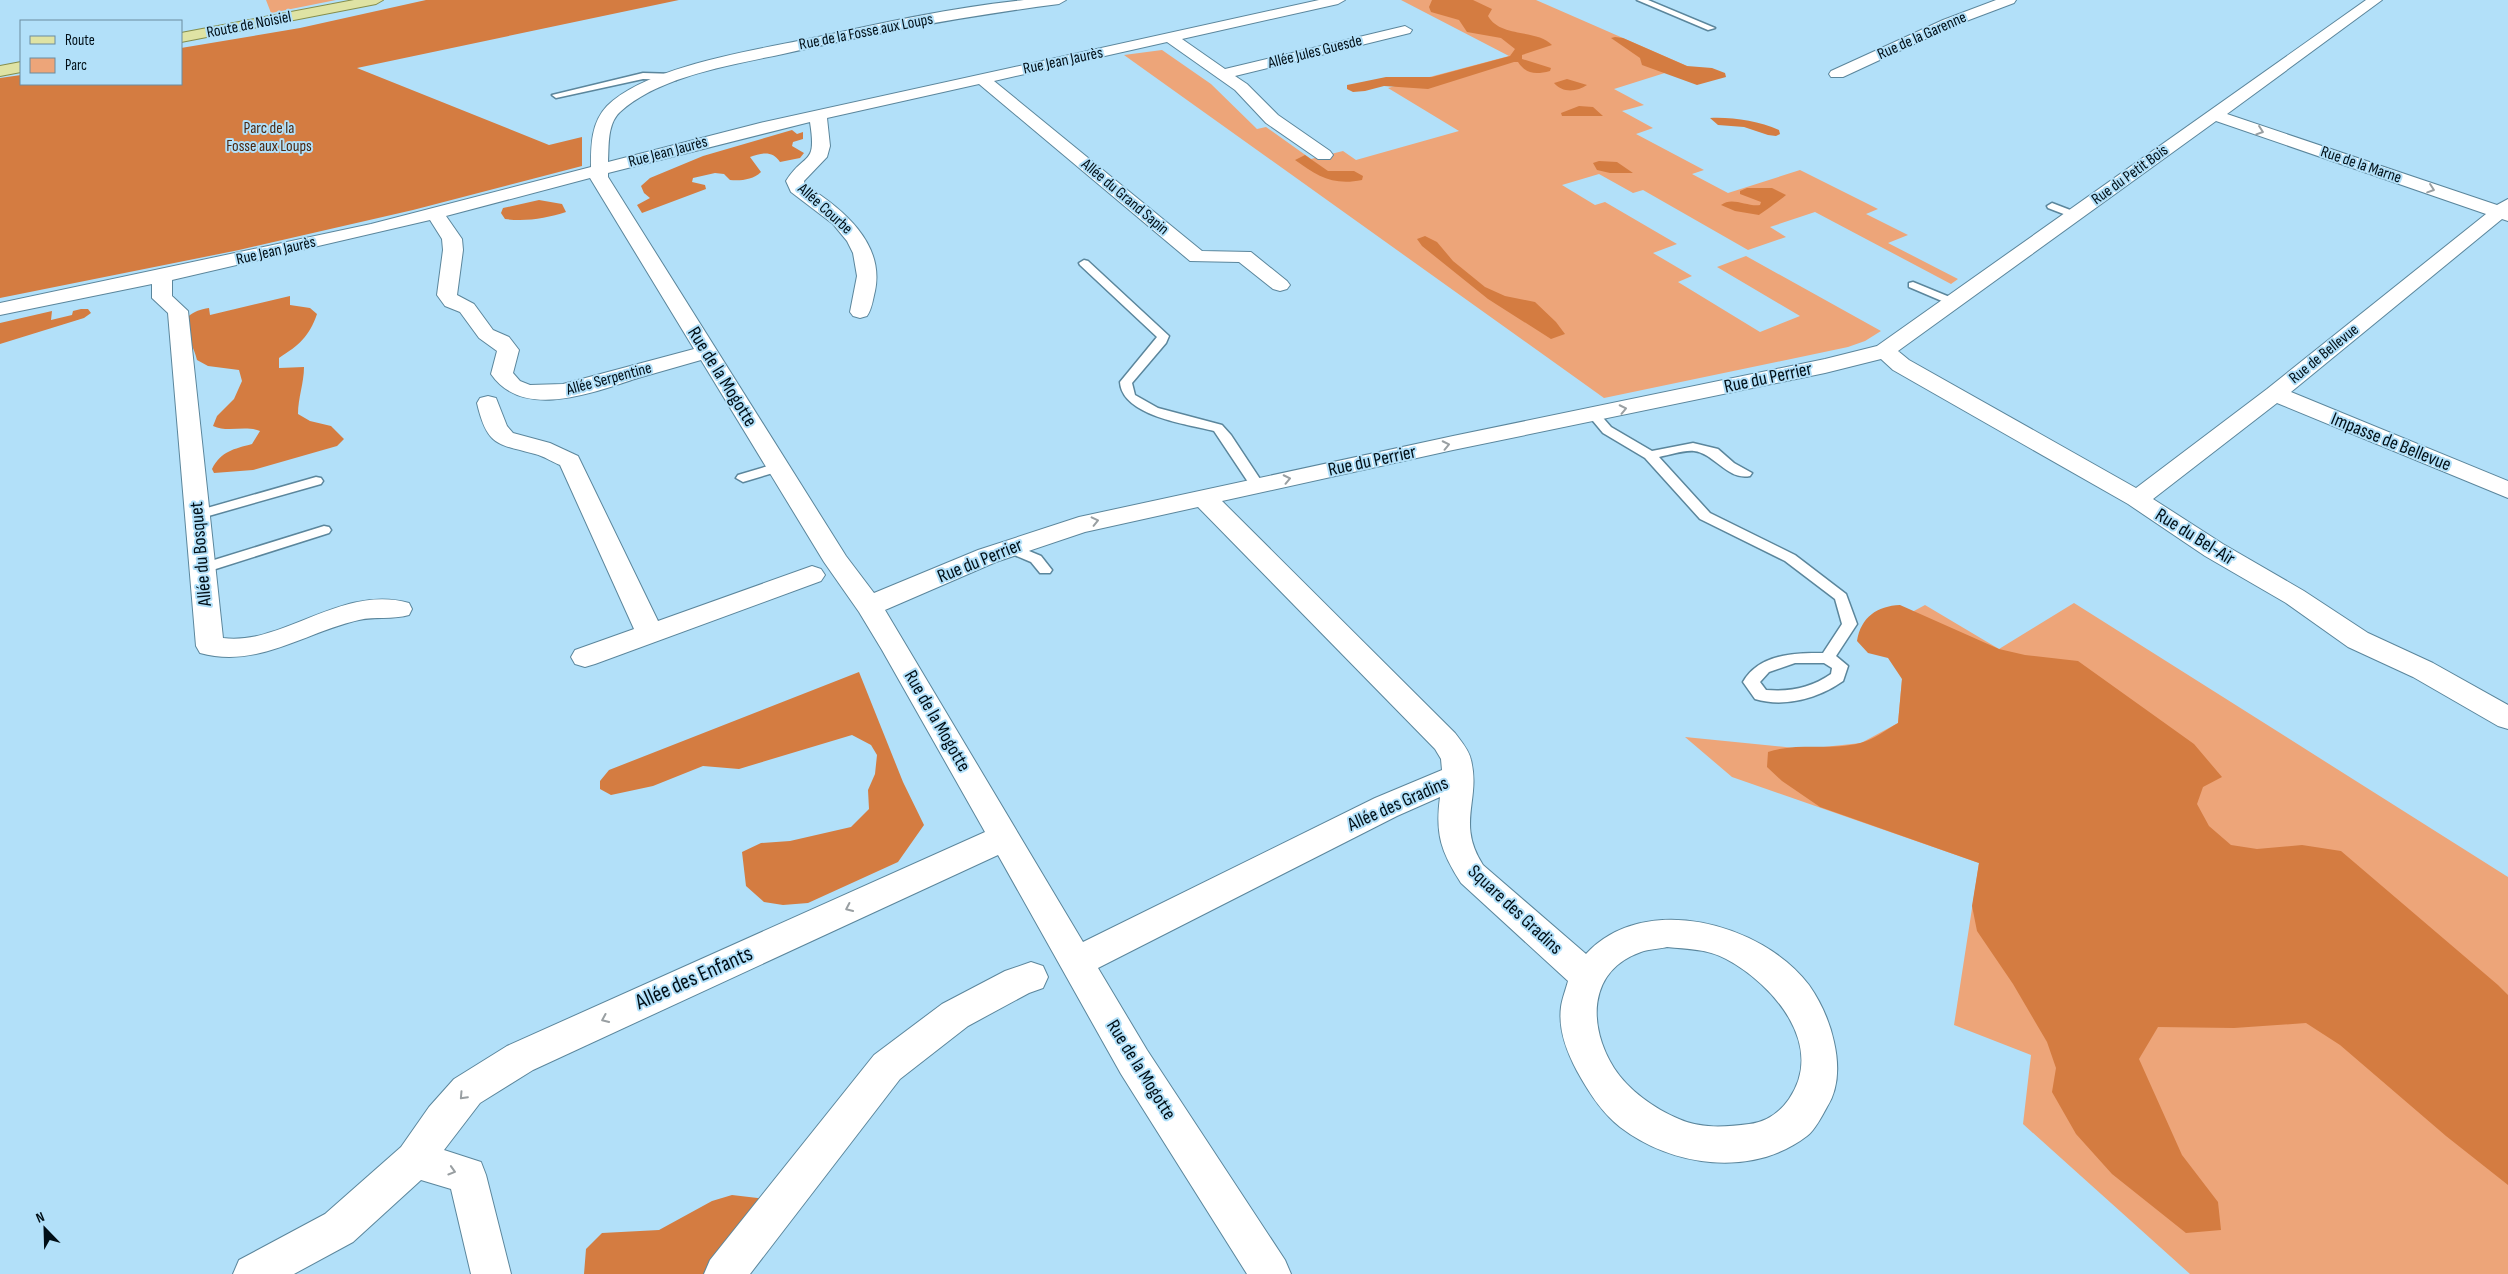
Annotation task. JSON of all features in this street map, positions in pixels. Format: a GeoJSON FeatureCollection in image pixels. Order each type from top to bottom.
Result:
{"type":"FeatureCollection","features":[{"type":"Feature","properties":{"kind":"main road","name":"Route de Noisiel"},"geometry":{"type":"LineString","coordinates":[[182,38],[376,0]]}},
{"type":"Feature","properties":{"kind":"main road"},"geometry":{"type":"LineString","coordinates":[[0,71],[20,67]]}},
{"type":"Feature","properties":{"kind":"street","name":"Rue de la Fosse aux Loups"},"geometry":{"type":"LineString","coordinates":[[600,170],[600,134],[605,120],[614,109],[631,97],[676,77],[710,66],[888,27],[970,12],[1059,0]]}},
{"type":"Feature","properties":{"kind":"street","name":"Rue Jean Jaurès"},"geometry":{"type":"LineString","coordinates":[[0,309],[162,276],[436,214],[818,115],[1338,0]]}},
{"type":"Feature","properties":{"kind":"street","name":"Rue de la Garenne"},"geometry":{"type":"LineString","coordinates":[[1837,74],[1948,23],[2008,0]]}},
{"type":"Feature","properties":{"kind":"street","name":"Rue du Petit Bois"},"geometry":{"type":"LineString","coordinates":[[1885,351],[2375,0]]}},
{"type":"Feature","properties":{"kind":"street","name":"Allée Jules Guesde"},"geometry":{"type":"LineString","coordinates":[[1224,74],[1405,30]]}},
{"type":"Feature","properties":{"kind":"street"},"geometry":{"type":"LineString","coordinates":[[1170,38],[1242,87],[1272,119],[1324,155]]}},
{"type":"Feature","properties":{"kind":"street","name":"Allée du Grand Sapin"},"geometry":{"type":"LineString","coordinates":[[981,78],[1197,257],[1244,256],[1280,285]]}},
{"type":"Feature","properties":{"kind":"street","name":"Allée Courbe"},"geometry":{"type":"LineString","coordinates":[[818,115],[821,152],[815,162],[800,172],[794,181],[797,188],[822,203],[857,239],[868,268],[860,312]]}},
{"type":"Feature","properties":{"kind":"street","name":"Rue de la Marne"},"geometry":{"type":"LineString","coordinates":[[2214,115],[2505,210]]}},
{"type":"Feature","properties":{"kind":"street","name":"Rue de la Mogotte"},"geometry":{"type":"LineString","coordinates":[[600,170],[599,177],[606,190],[837,562],[870,606],[1134,1062],[1271,1274]]}},
{"type":"Feature","properties":{"kind":"street","name":"Rue de Bellevue"},"geometry":{"type":"LineString","coordinates":[[2137,499],[2275,394],[2505,210]]}},
{"type":"Feature","properties":{"kind":"street","name":"Allée Serpentine"},"geometry":{"type":"LineString","coordinates":[[436,214],[452,239],[453,250],[446,295],[452,302],[468,308],[486,334],[501,342],[508,350],[502,374],[517,389],[546,392],[573,390],[707,352]]}},
{"type":"Feature","properties":{"kind":"street","name":"Allée du Bosquet"},"geometry":{"type":"LineString","coordinates":[[162,276],[162,298],[178,311],[210,646],[225,650],[251,646],[361,610],[399,609]]}},
{"type":"Feature","properties":{"kind":"street","name":"Rue du Perrier"},"geometry":{"type":"LineString","coordinates":[[870,606],[1010,548],[1079,525],[1257,485],[1825,366],[1885,351]]}},
{"type":"Feature","properties":{"kind":"street","name":"Rue du Bel-Air"},"geometry":{"type":"LineString","coordinates":[[1885,351],[1901,365],[2137,499],[2214,550],[2295,597],[2352,636],[2423,670],[2508,718]]}},
{"type":"Feature","properties":{"kind":"street","name":"Impasse de Bellevue"},"geometry":{"type":"LineString","coordinates":[[2275,394],[2508,490]]}},
{"type":"Feature","properties":{"kind":"street"},"geometry":{"type":"LineString","coordinates":[[488,403],[494,425],[501,436],[516,444],[544,449],[570,461],[650,633]]}},
{"type":"Feature","properties":{"kind":"street","name":"Allée des Gradins"},"geometry":{"type":"LineString","coordinates":[[1077,962],[1386,807],[1458,776],[1456,758],[1445,741],[1203,497]]}},
{"type":"Feature","properties":{"kind":"street"},"geometry":{"type":"LineString","coordinates":[[585,657],[812,574]]}},
{"type":"Feature","properties":{"kind":"street","name":"Square des Gradins"},"geometry":{"type":"LineString","coordinates":[[1458,776],[1452,837],[1459,856],[1472,874],[1587,976]]}},
{"type":"Feature","properties":{"kind":"street","name":"Allée des Enfants"},"geometry":{"type":"LineString","coordinates":[[253,1274],[339,1228],[415,1160],[442,1120],[467,1091],[520,1058],[1004,838]]}},
{"type":"Feature","properties":{"kind":"street"},"geometry":{"type":"LineString","coordinates":[[1667,933],[1702,936],[1737,948],[1769,969],[1796,996],[1813,1027],[1820,1061],[1815,1093],[1795,1123],[1761,1141],[1719,1146],[1674,1136],[1633,1114],[1602,1082],[1582,1045],[1578,1008],[1587,976],[1607,954],[1634,939],[1642,937],[1667,933]]}},
{"type":"Feature","properties":{"kind":"street"},"geometry":{"type":"LineString","coordinates":[[724,1274],[887,1067],[955,1015],[1031,977]]}},
{"type":"Feature","properties":{"kind":"street"},"geometry":{"type":"LineString","coordinates":[[415,1160],[467,1176],[491,1274]]}},
{"type":"Feature","properties":{"kind":"lane"},"geometry":{"type":"LineString","coordinates":[[1641,0],[1711,28]]}},
{"type":"Feature","properties":{"kind":"lane","name":"Rue de la Fosse aux Loups"},"geometry":{"type":"LineString","coordinates":[[556,95],[643,76],[676,77]]}},
{"type":"Feature","properties":{"kind":"lane"},"geometry":{"type":"LineString","coordinates":[[2052,206],[2074,215]]}},
{"type":"Feature","properties":{"kind":"lane"},"geometry":{"type":"LineString","coordinates":[[1084,263],[1163,336],[1162,341],[1126,382],[1129,395],[1134,402],[1218,428],[1225,435],[1257,485]]}},
{"type":"Feature","properties":{"kind":"lane"},"geometry":{"type":"LineString","coordinates":[[1913,285],[1953,302]]}},
{"type":"Feature","properties":{"kind":"lane"},"geometry":{"type":"LineString","coordinates":[[1594,415],[1607,430],[1650,455],[1705,516],[1790,558],[1841,597],[1850,624],[1827,658]]}},
{"type":"Feature","properties":{"kind":"lane"},"geometry":{"type":"LineString","coordinates":[[1650,455],[1693,447],[1713,452],[1729,466],[1745,473]]}},
{"type":"Feature","properties":{"kind":"lane"},"geometry":{"type":"LineString","coordinates":[[743,478],[778,467]]}},
{"type":"Feature","properties":{"kind":"lane"},"geometry":{"type":"LineString","coordinates":[[198,515],[316,481]]}},
{"type":"Feature","properties":{"kind":"lane"},"geometry":{"type":"LineString","coordinates":[[202,568],[324,530]]}},
{"type":"Feature","properties":{"kind":"lane"},"geometry":{"type":"LineString","coordinates":[[1010,548],[1036,559],[1045,570]]}},
{"type":"Feature","properties":{"kind":"lane"},"geometry":{"type":"LineString","coordinates":[[1794,658],[1827,658],[1840,666],[1838,678],[1823,689],[1780,698],[1761,695],[1751,682],[1764,668],[1794,658]]}},
{"type":"Feature","properties":{"kind":"green space"},"geometry":{"type":"Polygon","coordinates":[[[266,0],[336,0],[271,13],[266,0]]]}},
{"type":"Feature","properties":{"kind":"green space","name":"Parc de la Fosse aux Loups"},"geometry":{"type":"Polygon","coordinates":[[[426,0],[679,0],[357,68],[549,145],[582,137],[582,166],[413,210],[239,250],[0,298],[0,78],[20,75],[20,85],[182,85],[182,48],[300,28],[426,0]]]}},
{"type":"Feature","properties":{"kind":"green space"},"geometry":{"type":"Polygon","coordinates":[[[1401,0],[1536,0],[1687,66],[1614,89],[1644,105],[1622,111],[1653,128],[1636,134],[1704,170],[1692,174],[1728,193],[1800,170],[1878,209],[1866,214],[1908,235],[1888,243],[1958,279],[1951,284],[1815,212],[1770,227],[1786,237],[1748,250],[1643,190],[1633,193],[1599,174],[1562,185],[1595,205],[1605,202],[1677,244],[1653,253],[1692,276],[1678,282],[1760,332],[1800,316],[1717,267],[1746,256],[1881,331],[1865,341],[1848,347],[1604,398],[1124,55],[1162,50],[1211,84],[1257,129],[1266,127],[1311,159],[1343,151],[1356,160],[1459,131],[1388,88],[1509,56],[1401,0]]]}},
{"type":"Feature","properties":{"kind":"green space"},"geometry":{"type":"Polygon","coordinates":[[[1432,0],[1473,0],[1492,9],[1488,16],[1501,28],[1546,40],[1552,45],[1522,55],[1522,59],[1551,68],[1550,71],[1531,73],[1518,62],[1514,62],[1428,89],[1384,86],[1353,92],[1347,89],[1347,85],[1386,77],[1432,77],[1510,56],[1515,49],[1501,38],[1467,32],[1459,20],[1431,12],[1429,7],[1432,0]]]}},
{"type":"Feature","properties":{"kind":"green space"},"geometry":{"type":"Polygon","coordinates":[[[1611,38],[1623,38],[1687,66],[1712,68],[1725,73],[1726,77],[1697,85],[1642,65],[1640,58],[1611,38]]]}},
{"type":"Feature","properties":{"kind":"green space"},"geometry":{"type":"Polygon","coordinates":[[[1567,79],[1587,85],[1579,89],[1565,90],[1554,83],[1567,79]]]}},
{"type":"Feature","properties":{"kind":"green space"},"geometry":{"type":"Polygon","coordinates":[[[1579,106],[1593,107],[1603,116],[1562,116],[1561,113],[1579,106]]]}},
{"type":"Feature","properties":{"kind":"green space"},"geometry":{"type":"Polygon","coordinates":[[[1710,118],[1728,118],[1754,122],[1779,130],[1780,134],[1776,136],[1768,135],[1744,127],[1718,125],[1710,118]]]}},
{"type":"Feature","properties":{"kind":"green space"},"geometry":{"type":"Polygon","coordinates":[[[792,130],[797,134],[803,132],[803,139],[793,142],[792,146],[804,153],[800,158],[780,162],[770,154],[750,157],[761,172],[754,177],[730,180],[724,174],[715,173],[693,178],[692,182],[705,185],[706,189],[642,213],[637,205],[650,198],[644,193],[641,186],[650,178],[703,156],[792,130]]]}},
{"type":"Feature","properties":{"kind":"green space"},"geometry":{"type":"Polygon","coordinates":[[[1305,155],[1328,171],[1354,171],[1363,176],[1362,180],[1342,182],[1318,175],[1295,160],[1305,155]]]}},
{"type":"Feature","properties":{"kind":"green space"},"geometry":{"type":"Polygon","coordinates":[[[1599,161],[1617,162],[1633,173],[1610,173],[1597,170],[1593,163],[1599,161]]]}},
{"type":"Feature","properties":{"kind":"green space"},"geometry":{"type":"Polygon","coordinates":[[[1747,188],[1772,188],[1786,195],[1759,215],[1735,211],[1721,205],[1730,201],[1760,205],[1761,202],[1740,194],[1740,191],[1747,188]]]}},
{"type":"Feature","properties":{"kind":"green space"},"geometry":{"type":"Polygon","coordinates":[[[539,200],[562,204],[566,212],[529,220],[505,219],[501,213],[503,208],[539,200]]]}},
{"type":"Feature","properties":{"kind":"green space"},"geometry":{"type":"Polygon","coordinates":[[[1425,236],[1437,242],[1453,261],[1485,287],[1505,296],[1535,302],[1556,322],[1565,334],[1551,339],[1488,299],[1422,246],[1417,239],[1425,236]]]}},
{"type":"Feature","properties":{"kind":"green space"},"geometry":{"type":"Polygon","coordinates":[[[290,296],[290,305],[310,308],[317,314],[307,335],[279,358],[279,368],[304,367],[298,414],[310,421],[331,426],[344,439],[337,446],[253,470],[214,473],[212,469],[224,454],[239,447],[252,444],[260,431],[254,429],[224,429],[213,426],[217,416],[234,399],[242,381],[239,370],[208,366],[197,360],[186,328],[186,321],[189,316],[197,311],[209,308],[210,315],[290,296]]]}},
{"type":"Feature","properties":{"kind":"green space"},"geometry":{"type":"Polygon","coordinates":[[[88,309],[91,313],[84,318],[0,344],[0,323],[52,311],[51,320],[72,315],[73,311],[88,309]]]}},
{"type":"Feature","properties":{"kind":"green space"},"geometry":{"type":"Polygon","coordinates":[[[2074,603],[2508,877],[2508,1274],[2190,1274],[2023,1124],[2031,1055],[1954,1025],[1979,863],[1732,777],[1685,737],[1805,749],[1861,743],[1898,723],[1902,679],[1890,624],[1925,605],[1999,649],[2074,603]]]}},
{"type":"Feature","properties":{"kind":"green space"},"geometry":{"type":"Polygon","coordinates":[[[1900,605],[1999,649],[2025,655],[2078,661],[2194,744],[2222,777],[2203,787],[2197,804],[2209,826],[2231,845],[2257,849],[2302,845],[2341,851],[2498,985],[2508,995],[2508,1185],[2446,1136],[2340,1045],[2306,1023],[2234,1028],[2158,1027],[2139,1059],[2182,1155],[2218,1202],[2221,1230],[2186,1233],[2112,1174],[2076,1134],[2052,1092],[2056,1068],[2047,1042],[2013,984],[1977,931],[1972,906],[1979,863],[1820,807],[1782,781],[1767,767],[1768,752],[1779,749],[1837,746],[1865,742],[1898,723],[1902,679],[1888,658],[1868,653],[1857,641],[1862,625],[1871,614],[1884,608],[1900,605]]]}},
{"type":"Feature","properties":{"kind":"green space"},"geometry":{"type":"Polygon","coordinates":[[[859,672],[903,782],[924,825],[898,862],[808,903],[783,905],[764,902],[746,886],[742,852],[761,843],[790,841],[851,827],[869,809],[868,790],[875,774],[877,755],[871,745],[852,735],[739,769],[703,766],[653,786],[611,795],[600,789],[600,781],[609,770],[859,672]]]}},
{"type":"Feature","properties":{"kind":"green space"},"geometry":{"type":"Polygon","coordinates":[[[732,1195],[766,1199],[716,1274],[584,1274],[586,1249],[602,1233],[659,1230],[712,1201],[732,1195]]]}}]}
